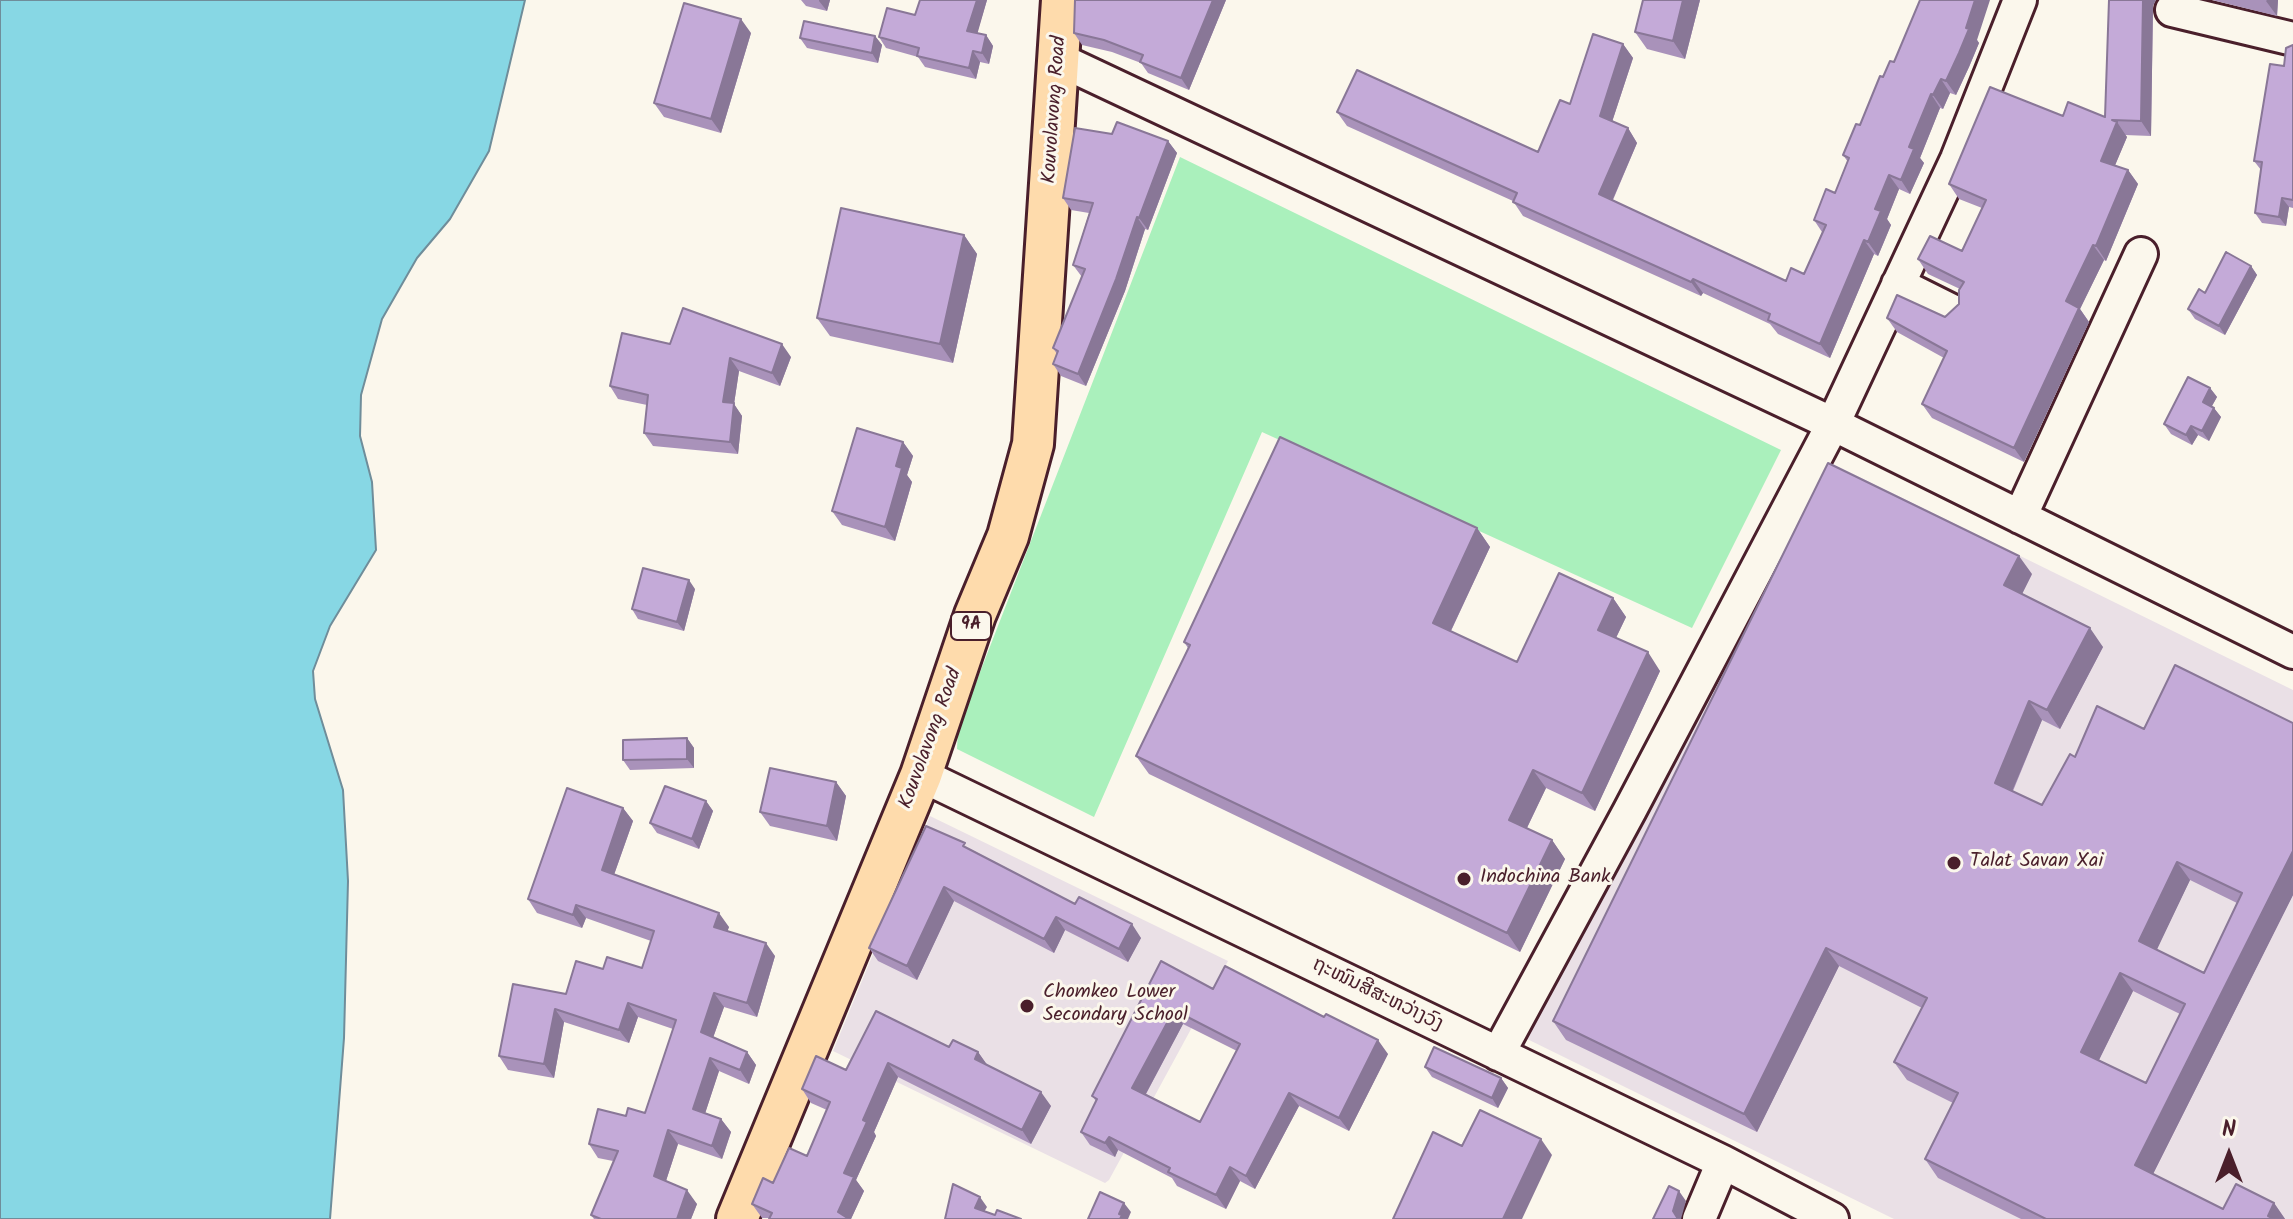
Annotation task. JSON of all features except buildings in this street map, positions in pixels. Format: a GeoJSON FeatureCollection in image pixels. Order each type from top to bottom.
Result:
{"type":"FeatureCollection","features":[{"type":"Feature","properties":{"kind":"main road","name":"Kouvolavong Road"},"geometry":{"type":"LineString","coordinates":[[737,1219],[921,775],[975,615],[1008,536],[1033,444],[1062,0]]}},
{"type":"Feature","properties":{"kind":"street"},"geometry":{"type":"LineString","coordinates":[[1498,1054],[1833,424],[1957,159],[2020,0]]}},
{"type":"Feature","properties":{"kind":"street"},"geometry":{"type":"LineString","coordinates":[[2172,10],[2293,39]]}},
{"type":"Feature","properties":{"kind":"street"},"geometry":{"type":"LineString","coordinates":[[1060,60],[1833,424],[2293,652]]}},
{"type":"Feature","properties":{"kind":"street"},"geometry":{"type":"LineString","coordinates":[[2020,517],[2141,254]]}},
{"type":"Feature","properties":{"kind":"street"},"geometry":{"type":"LineString","coordinates":[[1898,284],[1952,311]]}},
{"type":"Feature","properties":{"kind":"street","name":"ຖະໜົນສີສະຫວ່າງວົງ"},"geometry":{"type":"LineString","coordinates":[[921,775],[1723,1162],[1832,1219]]}},
{"type":"Feature","properties":{"kind":"street"},"geometry":{"type":"LineString","coordinates":[[1699,1219],[1723,1162]]}},
{"type":"Feature","properties":{"kind":"shaded area","name":"Talat Savan Xai"},"geometry":{"type":"Polygon","coordinates":[[[1827,461],[2293,690],[2293,1219],[1894,1219],[1523,1037],[1827,461]]]}},
{"type":"Feature","properties":{"kind":"shaded area","name":"Chomkeo Lower Secondary School"},"geometry":{"type":"Polygon","coordinates":[[[930,816],[1228,961],[1105,1183],[833,1051],[930,816]]]}},
{"type":"Feature","properties":{"kind":"green space"},"geometry":{"type":"Polygon","coordinates":[[[1180,157],[1781,450],[1692,628],[1262,432],[1094,817],[957,749],[958,729],[1180,157]]]}},
{"type":"Feature","properties":{"kind":"water"},"geometry":{"type":"Polygon","coordinates":[[[0,0],[525,0],[489,151],[450,219],[417,258],[382,319],[361,395],[360,436],[372,482],[376,550],[330,626],[313,671],[315,699],[343,790],[348,881],[344,1038],[330,1219],[0,1219],[0,0]]]}},
{"type":"Feature","properties":{"kind":"place","name":"Talat Savan Xai"},"geometry":{"type":"Point","coordinates":[1954,863]}},
{"type":"Feature","properties":{"kind":"place","name":"Indochina Bank"},"geometry":{"type":"Point","coordinates":[1464,879]}},
{"type":"Feature","properties":{"kind":"place","name":"Chomkeo Lower Secondary School"},"geometry":{"type":"Point","coordinates":[1027,1006]}}]}
